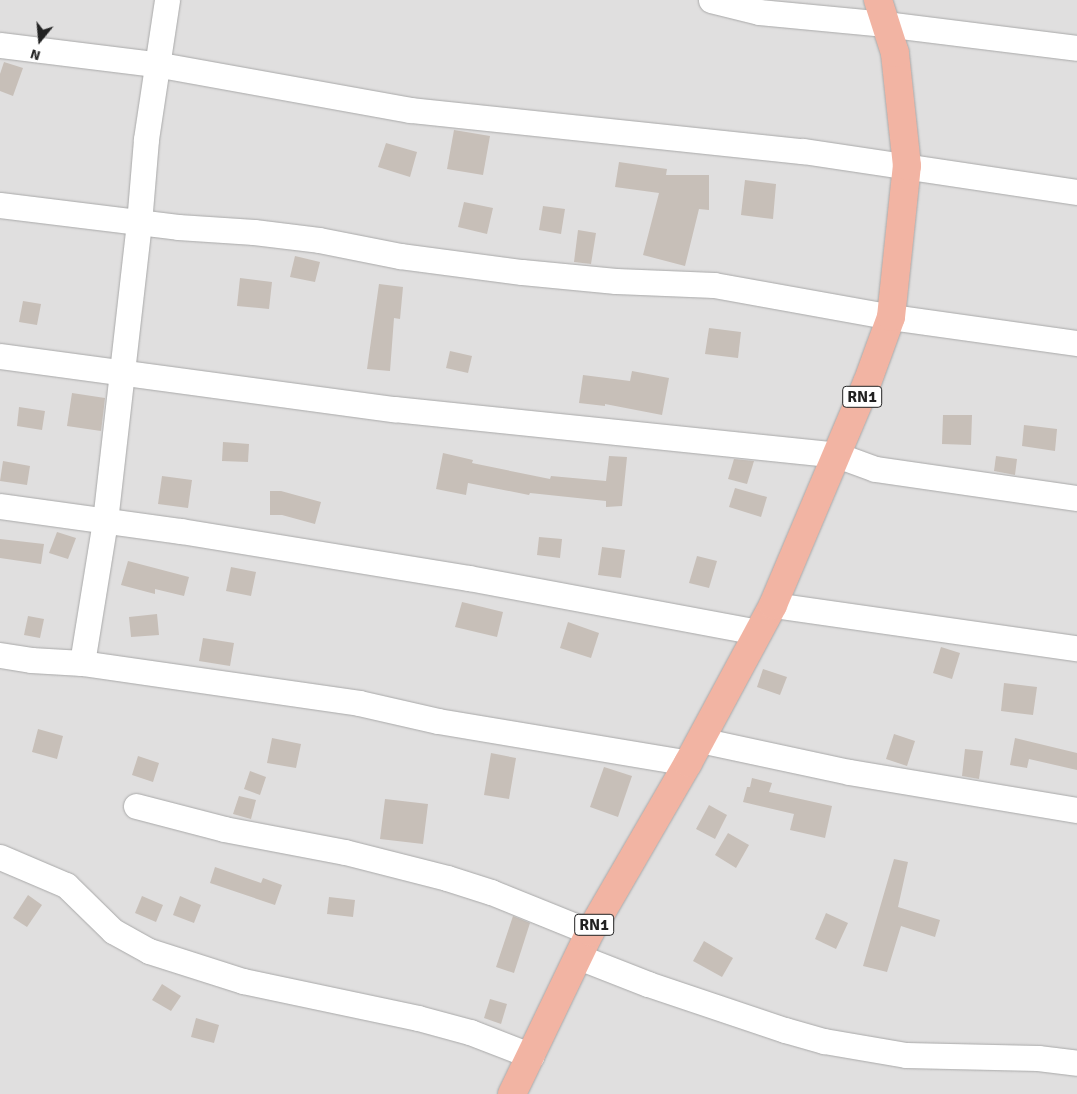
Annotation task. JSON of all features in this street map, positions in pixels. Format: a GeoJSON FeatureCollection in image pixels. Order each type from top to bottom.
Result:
{"type":"FeatureCollection","features":[{"type":"Feature","properties":{"kind":"highway","name":"RN1"},"geometry":{"type":"LineString","coordinates":[[512,1094],[532,1056],[590,932],[694,752],[773,605],[838,455],[891,317],[906,166],[895,53],[881,12]]}},
{"type":"Feature","properties":{"kind":"street"},"geometry":{"type":"LineString","coordinates":[[82,664],[105,521],[139,223],[144,148],[167,0]]}},
{"type":"Feature","properties":{"kind":"street"},"geometry":{"type":"LineString","coordinates":[[712,0],[759,12],[881,12],[1077,48]]}},
{"type":"Feature","properties":{"kind":"street"},"geometry":{"type":"LineString","coordinates":[[0,45],[156,64],[410,110],[803,151],[1077,192]]}},
{"type":"Feature","properties":{"kind":"street"},"geometry":{"type":"LineString","coordinates":[[0,205],[139,223],[263,233],[319,240],[400,256],[522,272],[616,281],[714,285],[891,317],[1077,343]]}},
{"type":"Feature","properties":{"kind":"street"},"geometry":{"type":"LineString","coordinates":[[0,356],[394,409],[838,455],[875,469],[1077,498]]}},
{"type":"Feature","properties":{"kind":"street"},"geometry":{"type":"LineString","coordinates":[[0,506],[469,578],[758,632]]}},
{"type":"Feature","properties":{"kind":"street"},"geometry":{"type":"LineString","coordinates":[[773,605],[1077,648]]}},
{"type":"Feature","properties":{"kind":"street"},"geometry":{"type":"LineString","coordinates":[[0,655],[31,660],[82,664],[359,703],[438,721],[849,772],[1077,810]]}},
{"type":"Feature","properties":{"kind":"street"},"geometry":{"type":"LineString","coordinates":[[136,806],[224,828],[345,852],[447,878],[508,898],[590,932]]}},
{"type":"Feature","properties":{"kind":"street"},"geometry":{"type":"LineString","coordinates":[[0,857],[66,885],[113,931],[149,951],[243,980],[418,1018],[470,1032],[532,1056]]}},
{"type":"Feature","properties":{"kind":"street"},"geometry":{"type":"LineString","coordinates":[[579,957],[666,990],[785,1030],[824,1041],[906,1055],[1038,1058],[1077,1062]]}},
{"type":"Feature","properties":{"kind":"shaded area"},"geometry":{"type":"Polygon","coordinates":[[[0,0],[1077,0],[1077,1094],[0,1094],[0,0]]]}},
{"type":"Feature","properties":{"kind":"building"},"geometry":{"type":"Polygon","coordinates":[[[4,62],[23,68],[13,96],[0,91],[0,74],[4,62]]]}},
{"type":"Feature","properties":{"kind":"building"},"geometry":{"type":"Polygon","coordinates":[[[454,130],[490,136],[483,175],[447,169],[454,130]]]}},
{"type":"Feature","properties":{"kind":"building"},"geometry":{"type":"Polygon","coordinates":[[[386,143],[417,152],[410,177],[378,167],[386,143]]]}},
{"type":"Feature","properties":{"kind":"building"},"geometry":{"type":"Polygon","coordinates":[[[619,162],[667,169],[666,175],[709,175],[709,210],[699,209],[685,266],[643,255],[659,193],[615,187],[619,162]]]}},
{"type":"Feature","properties":{"kind":"building"},"geometry":{"type":"Polygon","coordinates":[[[745,180],[776,184],[773,219],[741,215],[745,180]]]}},
{"type":"Feature","properties":{"kind":"building"},"geometry":{"type":"Polygon","coordinates":[[[464,202],[493,208],[487,234],[458,227],[464,202]]]}},
{"type":"Feature","properties":{"kind":"building"},"geometry":{"type":"Polygon","coordinates":[[[543,206],[565,209],[561,234],[539,230],[543,206]]]}},
{"type":"Feature","properties":{"kind":"building"},"geometry":{"type":"Polygon","coordinates":[[[578,230],[596,233],[591,264],[574,262],[578,230]]]}},
{"type":"Feature","properties":{"kind":"building"},"geometry":{"type":"Polygon","coordinates":[[[295,256],[320,262],[315,282],[290,277],[295,256]]]}},
{"type":"Feature","properties":{"kind":"building"},"geometry":{"type":"Polygon","coordinates":[[[240,278],[272,282],[269,309],[237,306],[240,278]]]}},
{"type":"Feature","properties":{"kind":"building"},"geometry":{"type":"Polygon","coordinates":[[[379,284],[403,287],[400,319],[394,318],[390,371],[367,369],[379,284]]]}},
{"type":"Feature","properties":{"kind":"building"},"geometry":{"type":"Polygon","coordinates":[[[23,301],[41,304],[37,325],[19,322],[23,301]]]}},
{"type":"Feature","properties":{"kind":"building"},"geometry":{"type":"Polygon","coordinates":[[[709,328],[741,332],[738,358],[705,354],[709,328]]]}},
{"type":"Feature","properties":{"kind":"building"},"geometry":{"type":"Polygon","coordinates":[[[450,351],[472,356],[468,373],[446,368],[450,351]]]}},
{"type":"Feature","properties":{"kind":"building"},"geometry":{"type":"Polygon","coordinates":[[[632,371],[669,378],[662,415],[605,404],[605,406],[579,403],[583,375],[630,381],[632,371]]]}},
{"type":"Feature","properties":{"kind":"building"},"geometry":{"type":"Polygon","coordinates":[[[72,393],[105,398],[101,431],[67,426],[72,393]]]}},
{"type":"Feature","properties":{"kind":"building"},"geometry":{"type":"Polygon","coordinates":[[[19,407],[45,411],[42,430],[17,426],[19,407]]]}},
{"type":"Feature","properties":{"kind":"building"},"geometry":{"type":"Polygon","coordinates":[[[943,415],[972,415],[971,445],[942,444],[943,415]]]}},
{"type":"Feature","properties":{"kind":"building"},"geometry":{"type":"Polygon","coordinates":[[[1024,425],[1057,429],[1055,451],[1022,446],[1024,425]]]}},
{"type":"Feature","properties":{"kind":"building"},"geometry":{"type":"Polygon","coordinates":[[[223,442],[249,444],[248,462],[222,461],[223,442]]]}},
{"type":"Feature","properties":{"kind":"building"},"geometry":{"type":"Polygon","coordinates":[[[443,453],[473,460],[472,463],[550,479],[551,476],[606,481],[609,456],[627,457],[622,506],[606,507],[606,501],[530,493],[529,495],[468,483],[466,495],[436,489],[443,453]]]}},
{"type":"Feature","properties":{"kind":"building"},"geometry":{"type":"Polygon","coordinates":[[[996,456],[1017,459],[1015,475],[994,471],[996,456]]]}},
{"type":"Feature","properties":{"kind":"building"},"geometry":{"type":"Polygon","coordinates":[[[734,459],[754,461],[747,484],[728,479],[734,459]]]}},
{"type":"Feature","properties":{"kind":"building"},"geometry":{"type":"Polygon","coordinates":[[[3,461],[30,466],[27,485],[0,481],[3,461]]]}},
{"type":"Feature","properties":{"kind":"building"},"geometry":{"type":"Polygon","coordinates":[[[162,476],[192,480],[188,508],[158,504],[162,476]]]}},
{"type":"Feature","properties":{"kind":"building"},"geometry":{"type":"Polygon","coordinates":[[[735,488],[767,497],[761,517],[729,507],[735,488]]]}},
{"type":"Feature","properties":{"kind":"building"},"geometry":{"type":"Polygon","coordinates":[[[270,491],[281,491],[321,502],[315,524],[282,515],[270,515],[270,491]]]}},
{"type":"Feature","properties":{"kind":"building"},"geometry":{"type":"Polygon","coordinates":[[[57,532],[76,538],[68,559],[49,553],[57,532]]]}},
{"type":"Feature","properties":{"kind":"building"},"geometry":{"type":"Polygon","coordinates":[[[539,537],[562,539],[560,558],[537,555],[539,537]]]}},
{"type":"Feature","properties":{"kind":"building"},"geometry":{"type":"Polygon","coordinates":[[[0,539],[44,544],[41,564],[0,558],[0,539]]]}},
{"type":"Feature","properties":{"kind":"building"},"geometry":{"type":"Polygon","coordinates":[[[602,547],[625,550],[621,578],[598,575],[602,547]]]}},
{"type":"Feature","properties":{"kind":"building"},"geometry":{"type":"Polygon","coordinates":[[[697,556],[717,561],[709,588],[689,583],[697,556]]]}},
{"type":"Feature","properties":{"kind":"building"},"geometry":{"type":"Polygon","coordinates":[[[128,561],[189,577],[184,596],[155,589],[155,594],[121,585],[128,561]]]}},
{"type":"Feature","properties":{"kind":"building"},"geometry":{"type":"Polygon","coordinates":[[[231,567],[256,572],[251,596],[226,591],[231,567]]]}},
{"type":"Feature","properties":{"kind":"building"},"geometry":{"type":"Polygon","coordinates":[[[462,602],[503,612],[497,637],[455,627],[462,602]]]}},
{"type":"Feature","properties":{"kind":"building"},"geometry":{"type":"Polygon","coordinates":[[[157,614],[159,635],[131,637],[129,617],[157,614]]]}},
{"type":"Feature","properties":{"kind":"building"},"geometry":{"type":"Polygon","coordinates":[[[28,616],[44,619],[40,638],[24,635],[28,616]]]}},
{"type":"Feature","properties":{"kind":"building"},"geometry":{"type":"Polygon","coordinates":[[[568,622],[599,633],[591,658],[560,648],[568,622]]]}},
{"type":"Feature","properties":{"kind":"building"},"geometry":{"type":"Polygon","coordinates":[[[203,638],[234,643],[230,666],[199,661],[203,638]]]}},
{"type":"Feature","properties":{"kind":"building"},"geometry":{"type":"Polygon","coordinates":[[[941,647],[960,653],[952,679],[933,673],[941,647]]]}},
{"type":"Feature","properties":{"kind":"building"},"geometry":{"type":"Polygon","coordinates":[[[763,669],[787,677],[780,695],[757,687],[763,669]]]}},
{"type":"Feature","properties":{"kind":"building"},"geometry":{"type":"Polygon","coordinates":[[[1004,683],[1037,687],[1033,715],[1001,711],[1004,683]]]}},
{"type":"Feature","properties":{"kind":"building"},"geometry":{"type":"Polygon","coordinates":[[[38,729],[63,736],[57,759],[32,752],[38,729]]]}},
{"type":"Feature","properties":{"kind":"building"},"geometry":{"type":"Polygon","coordinates":[[[894,734],[915,741],[907,766],[886,759],[894,734]]]}},
{"type":"Feature","properties":{"kind":"building"},"geometry":{"type":"Polygon","coordinates":[[[272,738],[301,744],[296,768],[267,763],[272,738]]]}},
{"type":"Feature","properties":{"kind":"building"},"geometry":{"type":"Polygon","coordinates":[[[1015,738],[1077,753],[1077,770],[1029,759],[1027,768],[1010,765],[1015,738]]]}},
{"type":"Feature","properties":{"kind":"building"},"geometry":{"type":"Polygon","coordinates":[[[965,749],[983,751],[979,779],[962,776],[965,749]]]}},
{"type":"Feature","properties":{"kind":"building"},"geometry":{"type":"Polygon","coordinates":[[[491,753],[516,758],[509,799],[484,795],[491,753]]]}},
{"type":"Feature","properties":{"kind":"building"},"geometry":{"type":"Polygon","coordinates":[[[138,756],[159,763],[153,782],[132,775],[138,756]]]}},
{"type":"Feature","properties":{"kind":"building"},"geometry":{"type":"Polygon","coordinates":[[[604,767],[632,776],[618,817],[590,807],[604,767]]]}},
{"type":"Feature","properties":{"kind":"building"},"geometry":{"type":"Polygon","coordinates":[[[250,771],[266,777],[260,795],[244,789],[250,771]]]}},
{"type":"Feature","properties":{"kind":"building"},"geometry":{"type":"Polygon","coordinates":[[[752,778],[772,783],[769,792],[832,806],[825,838],[790,830],[794,814],[743,802],[747,787],[750,787],[752,778]]]}},
{"type":"Feature","properties":{"kind":"building"},"geometry":{"type":"Polygon","coordinates":[[[239,796],[256,800],[251,819],[233,814],[239,796]]]}},
{"type":"Feature","properties":{"kind":"building"},"geometry":{"type":"Polygon","coordinates":[[[385,799],[428,804],[423,844],[380,839],[385,799]]]}},
{"type":"Feature","properties":{"kind":"building"},"geometry":{"type":"Polygon","coordinates":[[[709,805],[727,815],[715,839],[696,829],[709,805]]]}},
{"type":"Feature","properties":{"kind":"building"},"geometry":{"type":"Polygon","coordinates":[[[728,833],[749,845],[736,868],[715,855],[728,833]]]}},
{"type":"Feature","properties":{"kind":"building"},"geometry":{"type":"Polygon","coordinates":[[[894,859],[908,862],[898,907],[940,920],[935,937],[901,926],[887,972],[863,966],[894,859]]]}},
{"type":"Feature","properties":{"kind":"building"},"geometry":{"type":"Polygon","coordinates":[[[215,867],[261,883],[263,878],[282,885],[275,905],[210,883],[215,867]]]}},
{"type":"Feature","properties":{"kind":"building"},"geometry":{"type":"Polygon","coordinates":[[[28,895],[42,905],[27,927],[13,918],[28,895]]]}},
{"type":"Feature","properties":{"kind":"building"},"geometry":{"type":"Polygon","coordinates":[[[142,896],[163,905],[156,922],[135,913],[142,896]]]}},
{"type":"Feature","properties":{"kind":"building"},"geometry":{"type":"Polygon","coordinates":[[[180,896],[201,905],[194,923],[173,915],[180,896]]]}},
{"type":"Feature","properties":{"kind":"building"},"geometry":{"type":"Polygon","coordinates":[[[329,897],[355,900],[353,917],[327,914],[329,897]]]}},
{"type":"Feature","properties":{"kind":"building"},"geometry":{"type":"Polygon","coordinates":[[[826,913],[848,923],[836,949],[815,939],[826,913]]]}},
{"type":"Feature","properties":{"kind":"building"},"geometry":{"type":"Polygon","coordinates":[[[513,916],[530,923],[514,973],[496,967],[513,916]]]}},
{"type":"Feature","properties":{"kind":"building"},"geometry":{"type":"Polygon","coordinates":[[[704,941],[733,958],[722,977],[693,961],[704,941]]]}},
{"type":"Feature","properties":{"kind":"building"},"geometry":{"type":"Polygon","coordinates":[[[162,984],[181,996],[171,1011],[152,1000],[162,984]]]}},
{"type":"Feature","properties":{"kind":"building"},"geometry":{"type":"Polygon","coordinates":[[[490,999],[507,1004],[501,1024],[484,1018],[490,999]]]}},
{"type":"Feature","properties":{"kind":"building"},"geometry":{"type":"Polygon","coordinates":[[[196,1018],[219,1025],[214,1043],[191,1037],[196,1018]]]}}]}
